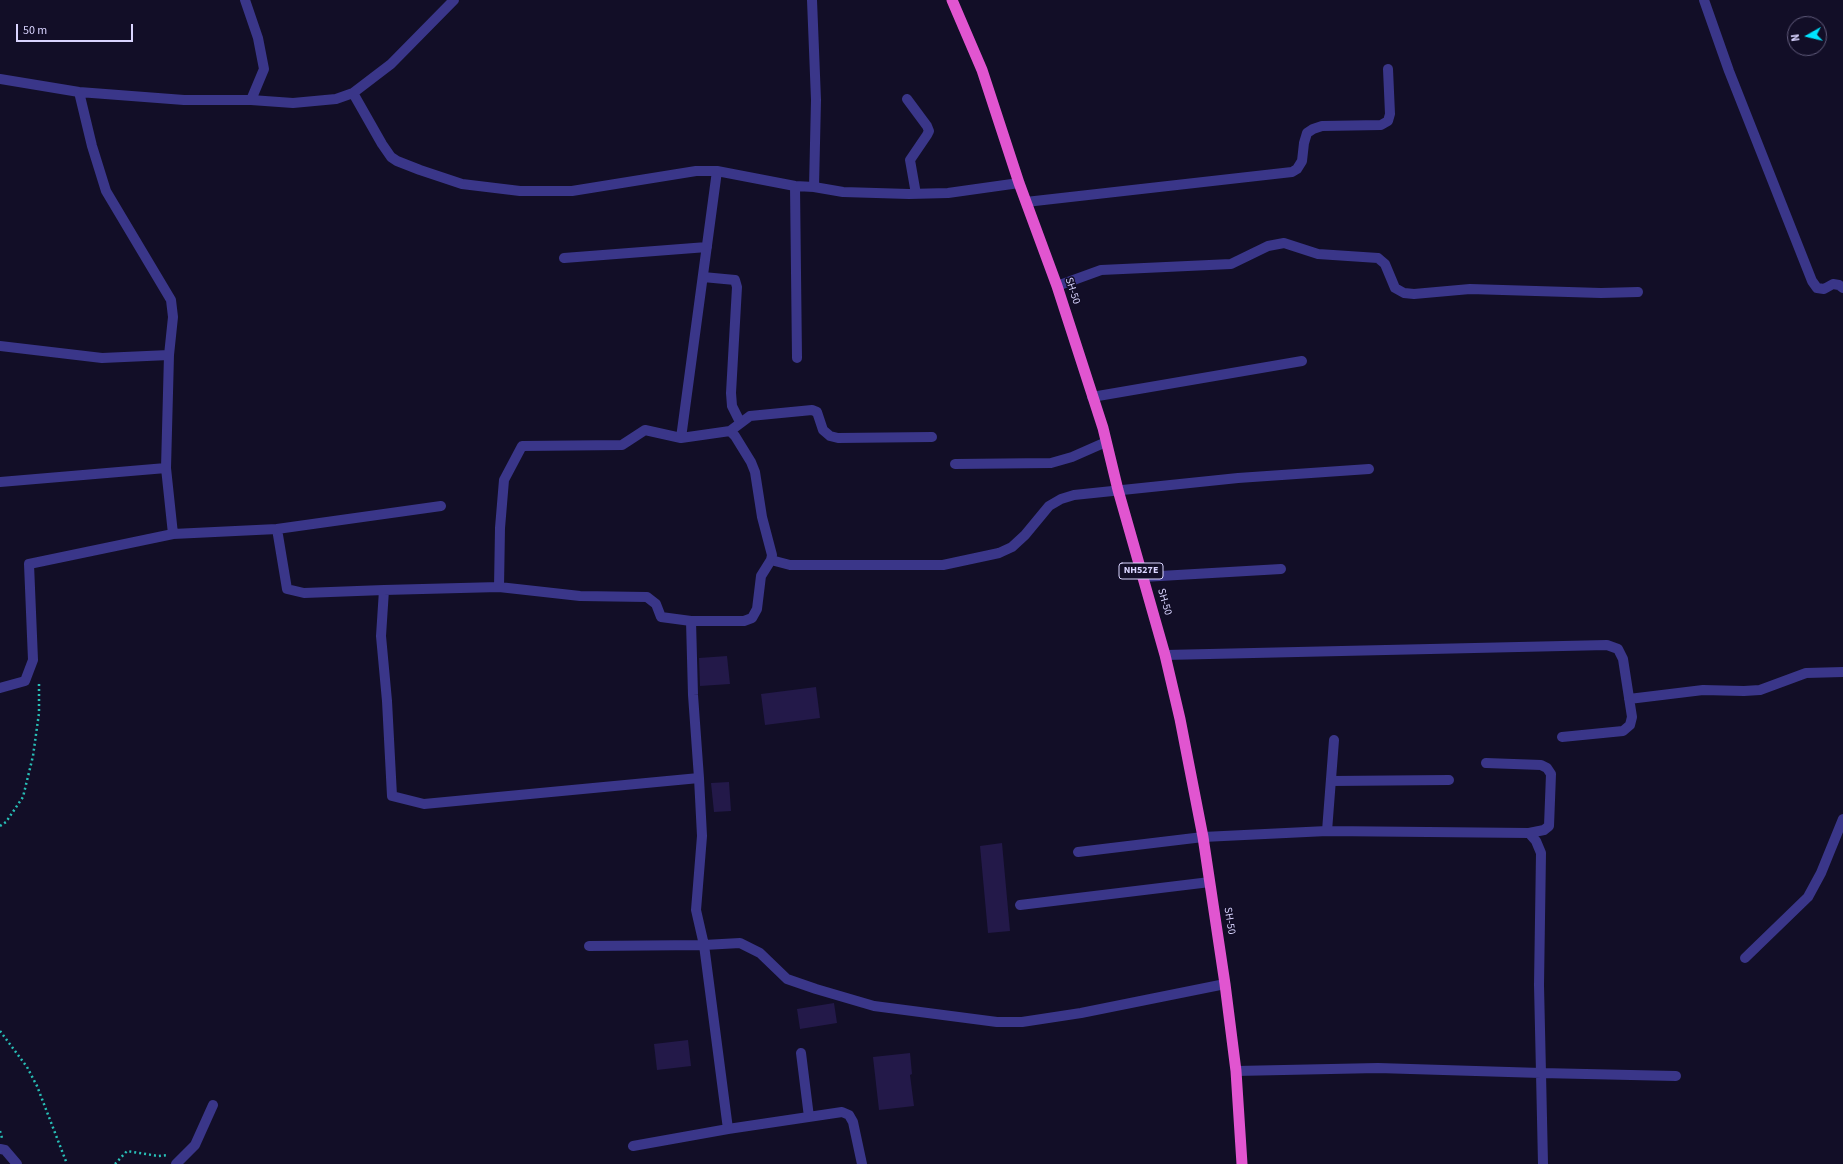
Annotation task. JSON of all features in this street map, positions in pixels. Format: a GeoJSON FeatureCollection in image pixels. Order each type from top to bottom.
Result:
{"type":"FeatureCollection","features":[{"type":"Feature","properties":{"kind":"highway","name":"SH-50"},"geometry":{"type":"LineString","coordinates":[[952,0],[982,70],[1019,182],[1057,286],[1106,442],[1118,490],[1165,655],[1180,719],[1203,837],[1210,882],[1236,1071],[1242,1164]]}},
{"type":"Feature","properties":{"kind":"street"},"geometry":{"type":"LineString","coordinates":[[245,0],[258,38],[264,69],[251,100]]}},
{"type":"Feature","properties":{"kind":"street"},"geometry":{"type":"LineString","coordinates":[[441,0],[442,11]]}},
{"type":"Feature","properties":{"kind":"street"},"geometry":{"type":"LineString","coordinates":[[0,79],[79,92],[184,100],[251,100],[293,103],[336,99],[353,93],[391,64],[454,0]]}},
{"type":"Feature","properties":{"kind":"street"},"geometry":{"type":"LineString","coordinates":[[812,0],[816,100],[814,187]]}},
{"type":"Feature","properties":{"kind":"street"},"geometry":{"type":"LineString","coordinates":[[1704,0],[1729,71],[1812,281],[1817,288],[1824,289],[1833,284],[1842,285]]}},
{"type":"Feature","properties":{"kind":"street"},"geometry":{"type":"LineString","coordinates":[[1026,202],[1292,172],[1297,169],[1302,161],[1307,133],[1314,129],[1322,126],[1382,125],[1388,121],[1390,114],[1388,69]]}},
{"type":"Feature","properties":{"kind":"street"},"geometry":{"type":"LineString","coordinates":[[79,92],[92,146],[106,191],[171,300],[173,316],[169,355],[166,468],[173,534]]}},
{"type":"Feature","properties":{"kind":"street"},"geometry":{"type":"LineString","coordinates":[[353,93],[391,157],[398,162],[462,184],[520,191],[572,191],[696,171],[717,171],[795,186],[814,187],[843,192],[916,194],[948,193],[1019,182]]}},
{"type":"Feature","properties":{"kind":"street"},"geometry":{"type":"LineString","coordinates":[[907,99],[929,130],[928,135],[910,160],[916,194]]}},
{"type":"Feature","properties":{"kind":"street"},"geometry":{"type":"LineString","coordinates":[[681,438],[717,171]]}},
{"type":"Feature","properties":{"kind":"street"},"geometry":{"type":"LineString","coordinates":[[795,186],[797,358]]}},
{"type":"Feature","properties":{"kind":"street"},"geometry":{"type":"LineString","coordinates":[[1057,286],[1100,270],[1231,264],[1268,246],[1284,243],[1318,254],[1378,258],[1385,264],[1396,288],[1404,293],[1414,294],[1470,289],[1601,293],[1638,292]]}},
{"type":"Feature","properties":{"kind":"street"},"geometry":{"type":"LineString","coordinates":[[564,258],[707,247]]}},
{"type":"Feature","properties":{"kind":"street"},"geometry":{"type":"LineString","coordinates":[[703,277],[735,280],[737,287],[731,393],[732,406],[740,422]]}},
{"type":"Feature","properties":{"kind":"street"},"geometry":{"type":"LineString","coordinates":[[0,346],[102,358],[169,355]]}},
{"type":"Feature","properties":{"kind":"street"},"geometry":{"type":"LineString","coordinates":[[1092,397],[1302,361]]}},
{"type":"Feature","properties":{"kind":"street"},"geometry":{"type":"LineString","coordinates":[[499,587],[500,528],[504,480],[522,446],[622,445],[645,430],[681,438],[730,431],[740,422],[757,414],[812,410],[818,412],[823,430],[830,436],[838,438],[932,437]]}},
{"type":"Feature","properties":{"kind":"street"},"geometry":{"type":"LineString","coordinates":[[277,529],[287,589],[304,593],[499,587],[580,596],[647,597],[656,604],[661,617],[691,621],[744,621],[752,618],[757,609],[760,576],[771,560],[772,555],[762,517],[751,462],[735,436],[730,431]]}},
{"type":"Feature","properties":{"kind":"street"},"geometry":{"type":"LineString","coordinates":[[955,464],[1051,463],[1072,457],[1106,442]]}},
{"type":"Feature","properties":{"kind":"street"},"geometry":{"type":"LineString","coordinates":[[0,482],[166,468]]}},
{"type":"Feature","properties":{"kind":"street"},"geometry":{"type":"LineString","coordinates":[[771,560],[790,565],[943,565],[999,553],[1012,547],[1025,535],[1049,506],[1061,499],[1074,495],[1369,469]]}},
{"type":"Feature","properties":{"kind":"street"},"geometry":{"type":"LineString","coordinates":[[0,688],[26,681],[33,660],[29,564],[173,534],[277,529],[441,506]]}},
{"type":"Feature","properties":{"kind":"street"},"geometry":{"type":"LineString","coordinates":[[1143,577],[1281,569]]}},
{"type":"Feature","properties":{"kind":"street"},"geometry":{"type":"LineString","coordinates":[[384,590],[381,636],[387,701],[392,796],[424,804],[699,778]]}},
{"type":"Feature","properties":{"kind":"street"},"geometry":{"type":"LineString","coordinates":[[691,621],[693,694],[702,836],[696,910],[704,945],[728,1129]]}},
{"type":"Feature","properties":{"kind":"street"},"geometry":{"type":"LineString","coordinates":[[1165,655],[1607,645],[1618,649],[1623,659],[1632,717],[1630,725],[1623,731],[1562,737]]}},
{"type":"Feature","properties":{"kind":"street"},"geometry":{"type":"LineString","coordinates":[[1629,699],[1703,690],[1760,690],[1806,673],[1843,672]]}},
{"type":"Feature","properties":{"kind":"street"},"geometry":{"type":"LineString","coordinates":[[1327,831],[1334,740]]}},
{"type":"Feature","properties":{"kind":"street"},"geometry":{"type":"LineString","coordinates":[[1078,852],[1203,837],[1327,831],[1529,834],[1544,830],[1549,826],[1551,774],[1547,768],[1541,764],[1486,763]]}},
{"type":"Feature","properties":{"kind":"street"},"geometry":{"type":"LineString","coordinates":[[1331,781],[1449,780]]}},
{"type":"Feature","properties":{"kind":"street"},"geometry":{"type":"LineString","coordinates":[[1745,958],[1808,896],[1814,887],[1843,819]]}},
{"type":"Feature","properties":{"kind":"street"},"geometry":{"type":"LineString","coordinates":[[1529,834],[1536,841],[1541,853],[1539,985],[1543,1164]]}},
{"type":"Feature","properties":{"kind":"street"},"geometry":{"type":"LineString","coordinates":[[1020,905],[1210,882]]}},
{"type":"Feature","properties":{"kind":"street"},"geometry":{"type":"LineString","coordinates":[[589,946],[704,945],[740,943],[760,953],[786,979],[816,989],[874,1006],[997,1022],[1022,1022],[1081,1013],[1225,984]]}},
{"type":"Feature","properties":{"kind":"street"},"geometry":{"type":"LineString","coordinates":[[801,1053],[809,1117]]}},
{"type":"Feature","properties":{"kind":"street"},"geometry":{"type":"LineString","coordinates":[[1236,1071],[1378,1068],[1676,1076]]}},
{"type":"Feature","properties":{"kind":"street"},"geometry":{"type":"LineString","coordinates":[[176,1164],[194,1144],[213,1105]]}},
{"type":"Feature","properties":{"kind":"street"},"geometry":{"type":"LineString","coordinates":[[633,1146],[728,1129],[842,1112],[849,1115],[853,1122],[862,1164]]}},
{"type":"Feature","properties":{"kind":"street"},"geometry":{"type":"LineString","coordinates":[[0,1149],[5,1150],[17,1164]]}},
{"type":"Feature","properties":{"kind":"path"},"geometry":{"type":"LineString","coordinates":[[0,826],[6,822],[23,797],[34,756],[39,714],[39,680],[33,660]]}},
{"type":"Feature","properties":{"kind":"path"},"geometry":{"type":"LineString","coordinates":[[0,1031],[27,1067],[37,1086],[67,1164]]}},
{"type":"Feature","properties":{"kind":"path"},"geometry":{"type":"LineString","coordinates":[[115,1164],[127,1151],[158,1156],[186,1153]]}},
{"type":"Feature","properties":{"kind":"building"},"geometry":{"type":"Polygon","coordinates":[[[727,656],[730,684],[700,686],[699,658],[727,656]]]}},
{"type":"Feature","properties":{"kind":"building"},"geometry":{"type":"Polygon","coordinates":[[[816,687],[820,718],[765,725],[761,694],[816,687]]]}},
{"type":"Feature","properties":{"kind":"building"},"geometry":{"type":"Polygon","coordinates":[[[729,782],[731,811],[714,812],[711,783],[729,782]]]}},
{"type":"Feature","properties":{"kind":"building"},"geometry":{"type":"Polygon","coordinates":[[[1002,843],[1010,931],[988,933],[980,846],[1002,843]]]}},
{"type":"Feature","properties":{"kind":"building"},"geometry":{"type":"Polygon","coordinates":[[[834,1003],[837,1023],[800,1029],[797,1009],[834,1003]]]}},
{"type":"Feature","properties":{"kind":"building"},"geometry":{"type":"Polygon","coordinates":[[[688,1040],[691,1066],[657,1070],[654,1044],[688,1040]]]}},
{"type":"Feature","properties":{"kind":"building"},"geometry":{"type":"Polygon","coordinates":[[[910,1053],[912,1074],[910,1075],[914,1106],[879,1110],[873,1057],[910,1053]]]}}]}
